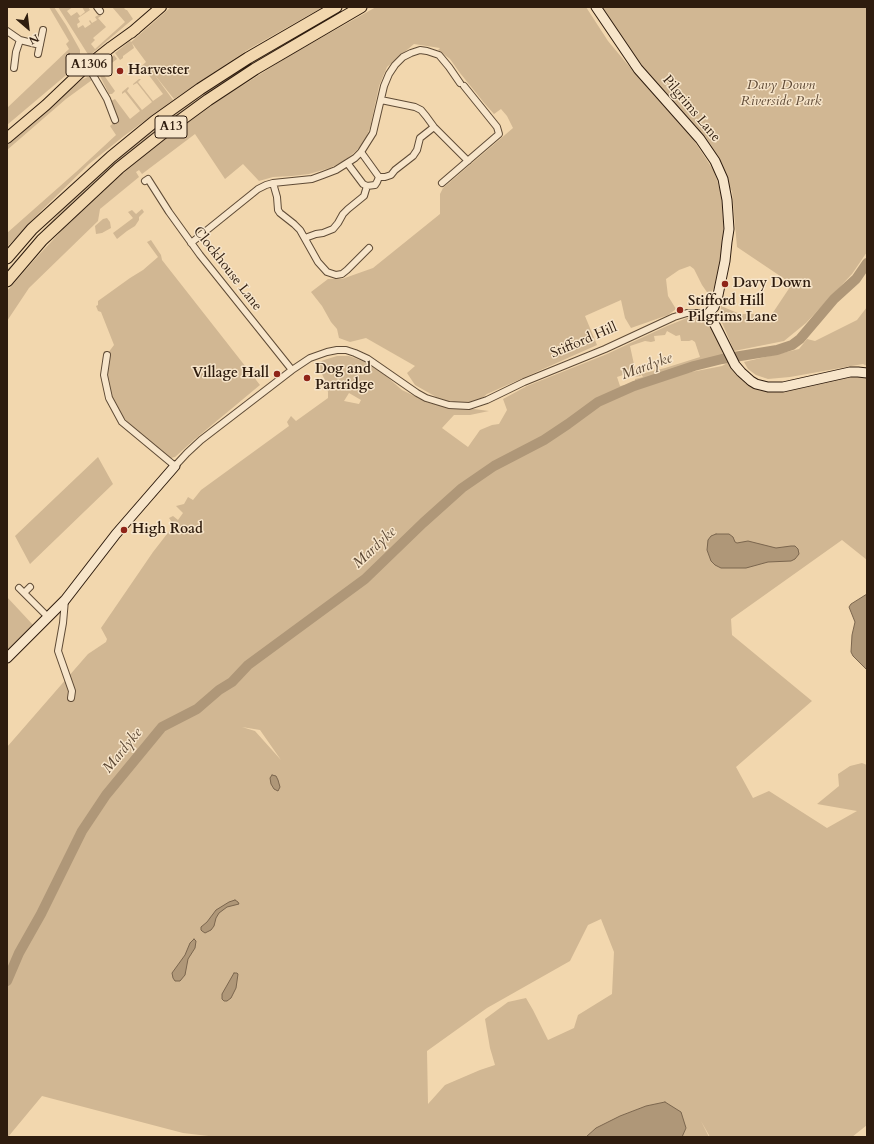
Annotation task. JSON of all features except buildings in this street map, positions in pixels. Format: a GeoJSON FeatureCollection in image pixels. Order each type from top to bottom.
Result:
{"type":"FeatureCollection","features":[{"type":"Feature","properties":{"kind":"highway","name":"A13"},"geometry":{"type":"LineString","coordinates":[[7,258],[32,230],[58,205],[111,157],[155,121],[200,88],[281,38],[336,7]]}},
{"type":"Feature","properties":{"kind":"highway","name":"A13"},"geometry":{"type":"LineString","coordinates":[[7,281],[52,230],[120,168],[163,133],[254,69],[361,7]]}},
{"type":"Feature","properties":{"kind":"main road","name":"A1306"},"geometry":{"type":"LineString","coordinates":[[7,138],[90,70],[161,7]]}},
{"type":"Feature","properties":{"kind":"main road","name":"Pilgrims Lane"},"geometry":{"type":"LineString","coordinates":[[596,7],[638,69],[700,139],[715,161],[723,179],[727,200],[728,242],[718,295],[714,307],[709,313]]}},
{"type":"Feature","properties":{"kind":"main road","name":"A1306"},"geometry":{"type":"LineString","coordinates":[[46,105],[87,66],[136,29]]}},
{"type":"Feature","properties":{"kind":"main road"},"geometry":{"type":"LineString","coordinates":[[709,313],[735,365],[756,384],[768,387],[783,387],[850,372],[867,373]]}},
{"type":"Feature","properties":{"kind":"main road"},"geometry":{"type":"LineString","coordinates":[[7,658],[65,600],[116,534],[175,466]]}},
{"type":"Feature","properties":{"kind":"street"},"geometry":{"type":"LineString","coordinates":[[38,54],[43,30]]}},
{"type":"Feature","properties":{"kind":"street"},"geometry":{"type":"LineString","coordinates":[[7,31],[20,40],[40,45]]}},
{"type":"Feature","properties":{"kind":"street"},"geometry":{"type":"LineString","coordinates":[[14,68],[16,52],[20,40]]}},
{"type":"Feature","properties":{"kind":"street"},"geometry":{"type":"LineString","coordinates":[[191,243],[258,189],[273,183],[312,179],[323,176],[348,164],[362,152],[373,133],[384,86],[389,74],[403,57],[420,50],[439,55],[497,127],[500,134],[442,184]]}},
{"type":"Feature","properties":{"kind":"street"},"geometry":{"type":"LineString","coordinates":[[90,70],[107,99],[115,120]]}},
{"type":"Feature","properties":{"kind":"street"},"geometry":{"type":"LineString","coordinates":[[381,100],[415,106],[421,110],[434,127],[468,161]]}},
{"type":"Feature","properties":{"kind":"street"},"geometry":{"type":"LineString","coordinates":[[379,177],[391,175],[413,156],[417,150],[420,138],[434,127]]}},
{"type":"Feature","properties":{"kind":"street"},"geometry":{"type":"LineString","coordinates":[[362,152],[379,177]]}},
{"type":"Feature","properties":{"kind":"street"},"geometry":{"type":"LineString","coordinates":[[348,164],[363,184],[367,186],[375,185],[379,177]]}},
{"type":"Feature","properties":{"kind":"street","name":"Clockhouse Lane"},"geometry":{"type":"LineString","coordinates":[[146,178],[191,243],[292,370]]}},
{"type":"Feature","properties":{"kind":"street"},"geometry":{"type":"LineString","coordinates":[[273,183],[277,197],[278,210],[300,230],[318,262],[331,274],[342,274],[369,248]]}},
{"type":"Feature","properties":{"kind":"street"},"geometry":{"type":"LineString","coordinates":[[305,238],[333,229],[343,214],[364,196],[367,186]]}},
{"type":"Feature","properties":{"kind":"street","name":"Stifford Hill"},"geometry":{"type":"LineString","coordinates":[[292,370],[310,358],[318,355],[327,352],[346,350],[362,356],[426,398],[449,405],[469,406],[488,400],[528,380],[606,349],[674,317],[688,313],[709,313]]}},
{"type":"Feature","properties":{"kind":"street"},"geometry":{"type":"LineString","coordinates":[[106,355],[104,375],[109,398],[122,422],[175,466],[201,440],[292,370]]}},
{"type":"Feature","properties":{"kind":"street"},"geometry":{"type":"LineString","coordinates":[[24,593],[30,587]]}},
{"type":"Feature","properties":{"kind":"street"},"geometry":{"type":"LineString","coordinates":[[18,588],[48,617]]}},
{"type":"Feature","properties":{"kind":"street"},"geometry":{"type":"LineString","coordinates":[[65,600],[58,652],[72,691],[71,698]]}},
{"type":"Feature","properties":{"kind":"green space"},"geometry":{"type":"Polygon","coordinates":[[[49,7],[54,7],[66,25],[80,50],[80,55],[84,60],[7,125],[7,108],[69,49],[66,44],[69,41],[49,7]]]}},
{"type":"Feature","properties":{"kind":"green space"},"geometry":{"type":"Polygon","coordinates":[[[58,7],[73,7],[67,11],[71,16],[77,12],[80,16],[85,12],[82,7],[88,7],[90,10],[78,18],[80,22],[77,24],[78,28],[83,25],[85,28],[91,24],[89,21],[90,20],[92,23],[97,20],[95,17],[100,14],[101,16],[98,18],[106,27],[93,38],[95,40],[91,44],[95,49],[125,22],[112,7],[123,7],[133,19],[89,56],[58,7]]]}},
{"type":"Feature","properties":{"kind":"green space"},"geometry":{"type":"Polygon","coordinates":[[[171,7],[323,7],[249,49],[174,99],[154,74],[173,100],[89,164],[7,247],[7,233],[116,135],[110,126],[118,119],[111,101],[115,99],[130,119],[140,111],[125,92],[122,94],[122,92],[128,87],[129,88],[127,91],[142,110],[152,102],[137,83],[133,85],[139,79],[141,79],[138,82],[153,101],[163,94],[145,70],[139,74],[137,70],[146,62],[132,43],[134,48],[120,60],[115,53],[130,41],[131,42],[171,7]]]}},
{"type":"Feature","properties":{"kind":"green space"},"geometry":{"type":"Polygon","coordinates":[[[376,7],[586,7],[608,41],[693,139],[714,171],[721,193],[724,233],[720,264],[714,288],[709,295],[694,269],[690,266],[679,270],[666,279],[668,296],[676,309],[668,315],[631,328],[625,318],[621,300],[585,316],[597,345],[487,394],[477,402],[463,404],[445,402],[415,385],[407,373],[415,366],[366,338],[350,342],[339,338],[337,329],[311,292],[328,279],[342,279],[373,268],[440,214],[440,194],[443,188],[513,128],[507,116],[501,109],[494,114],[450,59],[438,50],[440,48],[414,44],[387,67],[379,86],[370,128],[365,140],[357,150],[344,161],[330,168],[309,174],[273,177],[259,181],[243,164],[225,179],[195,134],[142,174],[139,170],[136,172],[139,177],[100,209],[98,221],[29,288],[7,321],[7,291],[67,225],[118,177],[168,137],[221,99],[289,56],[376,7]]]}},
{"type":"Feature","properties":{"kind":"green space","name":"Davy Down Riverside Park"},"geometry":{"type":"Polygon","coordinates":[[[602,7],[867,7],[867,252],[852,274],[806,323],[784,341],[734,351],[721,320],[721,306],[740,314],[772,314],[792,284],[737,247],[732,191],[635,57],[602,7]]]}},
{"type":"Feature","properties":{"kind":"green space"},"geometry":{"type":"Polygon","coordinates":[[[300,35],[173,119],[7,275],[7,270],[38,235],[69,203],[109,166],[162,123],[212,88],[300,35]]]}},
{"type":"Feature","properties":{"kind":"green space"},"geometry":{"type":"Polygon","coordinates":[[[114,55],[117,59],[101,71],[115,91],[112,94],[109,94],[99,71],[104,63],[114,55]]]}},
{"type":"Feature","properties":{"kind":"green space"},"geometry":{"type":"Polygon","coordinates":[[[88,77],[92,80],[66,99],[7,150],[7,142],[81,80],[88,77]]]}},
{"type":"Feature","properties":{"kind":"green space"},"geometry":{"type":"Polygon","coordinates":[[[142,209],[144,212],[139,217],[139,220],[135,226],[117,239],[113,233],[133,218],[128,212],[132,210],[136,214],[142,209]]]}},
{"type":"Feature","properties":{"kind":"green space"},"geometry":{"type":"Polygon","coordinates":[[[107,218],[110,222],[111,228],[102,233],[96,234],[95,226],[103,219],[107,218]]]}},
{"type":"Feature","properties":{"kind":"green space"},"geometry":{"type":"Polygon","coordinates":[[[151,240],[161,255],[162,260],[260,385],[175,457],[171,458],[165,455],[119,413],[107,382],[108,353],[114,345],[101,312],[98,311],[96,306],[98,305],[98,301],[143,270],[158,257],[147,242],[151,240]]]}},
{"type":"Feature","properties":{"kind":"green space"},"geometry":{"type":"Polygon","coordinates":[[[867,307],[867,366],[863,364],[790,377],[768,379],[756,375],[748,369],[744,362],[799,349],[807,339],[815,341],[857,320],[867,307]]]}},
{"type":"Feature","properties":{"kind":"green space"},"geometry":{"type":"Polygon","coordinates":[[[692,316],[708,318],[724,357],[635,382],[635,379],[643,377],[641,374],[700,357],[695,342],[692,340],[681,341],[680,335],[676,336],[667,331],[665,335],[654,336],[655,341],[645,341],[630,346],[635,369],[637,368],[641,376],[624,378],[623,375],[617,377],[620,386],[722,366],[729,362],[745,383],[761,391],[780,392],[842,377],[862,375],[867,378],[867,560],[842,540],[731,619],[732,635],[812,701],[736,767],[753,798],[769,791],[827,828],[857,811],[817,804],[839,786],[838,774],[850,766],[862,763],[867,765],[867,1125],[852,1137],[710,1137],[701,1121],[709,1137],[682,1137],[686,1128],[665,1102],[646,1106],[620,1116],[596,1128],[586,1137],[217,1137],[183,1133],[42,1096],[7,1137],[7,747],[88,654],[106,642],[107,639],[101,628],[153,552],[174,525],[169,518],[173,516],[178,520],[183,513],[176,506],[184,504],[188,497],[193,500],[201,490],[289,426],[287,422],[291,416],[296,421],[328,398],[325,380],[316,363],[324,360],[337,356],[349,356],[368,363],[402,390],[429,403],[489,411],[470,415],[454,415],[442,428],[468,447],[480,430],[499,424],[507,410],[503,399],[527,386],[607,354],[692,316]],[[349,393],[344,401],[359,404],[361,400],[349,393]],[[242,727],[255,731],[281,760],[260,730],[242,727]],[[601,919],[588,925],[570,961],[487,1008],[427,1051],[428,1104],[445,1085],[495,1065],[490,1048],[485,1019],[508,1002],[526,998],[548,1040],[574,1028],[578,1015],[612,994],[614,952],[601,919]]]}},
{"type":"Feature","properties":{"kind":"green space"},"geometry":{"type":"Polygon","coordinates":[[[98,457],[113,484],[30,564],[15,536],[98,457]]]}},
{"type":"Feature","properties":{"kind":"green space"},"geometry":{"type":"Polygon","coordinates":[[[7,597],[34,626],[7,653],[7,597]]]}},
{"type":"Feature","properties":{"kind":"shaded area"},"geometry":{"type":"Polygon","coordinates":[[[716,534],[729,534],[737,543],[748,541],[776,548],[795,546],[798,549],[799,554],[791,561],[768,562],[746,568],[721,568],[711,561],[707,550],[708,540],[711,536],[716,534]]]}},
{"type":"Feature","properties":{"kind":"shaded area"},"geometry":{"type":"Polygon","coordinates":[[[867,594],[867,670],[851,652],[852,635],[855,622],[849,607],[851,604],[867,594]]]}},
{"type":"Feature","properties":{"kind":"shaded area"},"geometry":{"type":"Polygon","coordinates":[[[272,775],[276,776],[278,780],[280,787],[278,791],[274,789],[271,784],[270,778],[272,775]]]}},
{"type":"Feature","properties":{"kind":"shaded area"},"geometry":{"type":"Polygon","coordinates":[[[235,900],[239,904],[227,907],[219,913],[211,930],[205,933],[201,930],[201,927],[216,910],[235,900]]]}},
{"type":"Feature","properties":{"kind":"shaded area"},"geometry":{"type":"Polygon","coordinates":[[[194,939],[196,941],[195,948],[188,959],[185,975],[180,981],[175,981],[172,973],[194,939]]]}},
{"type":"Feature","properties":{"kind":"shaded area"},"geometry":{"type":"Polygon","coordinates":[[[234,973],[238,974],[236,988],[231,998],[224,1001],[222,999],[222,994],[234,973]]]}},
{"type":"Feature","properties":{"kind":"shaded area"},"geometry":{"type":"Polygon","coordinates":[[[665,1102],[681,1112],[686,1128],[682,1137],[586,1137],[596,1128],[620,1116],[646,1106],[665,1102]]]}},
{"type":"Feature","properties":{"kind":"waterway","name":"Mardyke"},"geometry":{"type":"LineString","coordinates":[[7,981],[19,953],[41,914],[82,831],[106,795],[162,727],[197,709],[219,690],[232,682],[248,665],[365,579],[462,488],[494,466],[544,440],[598,402],[634,386],[694,366],[722,359],[777,350],[792,345],[800,339],[834,299],[856,279],[867,263]]}},
{"type":"Feature","properties":{"kind":"place","name":"Harvester"},"geometry":{"type":"Point","coordinates":[120,71]}},
{"type":"Feature","properties":{"kind":"place","name":"Davy Down"},"geometry":{"type":"Point","coordinates":[725,284]}},
{"type":"Feature","properties":{"kind":"place","name":"Stifford Hill Pilgrims Lane"},"geometry":{"type":"Point","coordinates":[680,310]}},
{"type":"Feature","properties":{"kind":"place","name":"Village Hall"},"geometry":{"type":"Point","coordinates":[277,374]}},
{"type":"Feature","properties":{"kind":"place","name":"Dog and Partridge"},"geometry":{"type":"Point","coordinates":[307,378]}},
{"type":"Feature","properties":{"kind":"place","name":"High Road"},"geometry":{"type":"Point","coordinates":[124,530]}}]}
